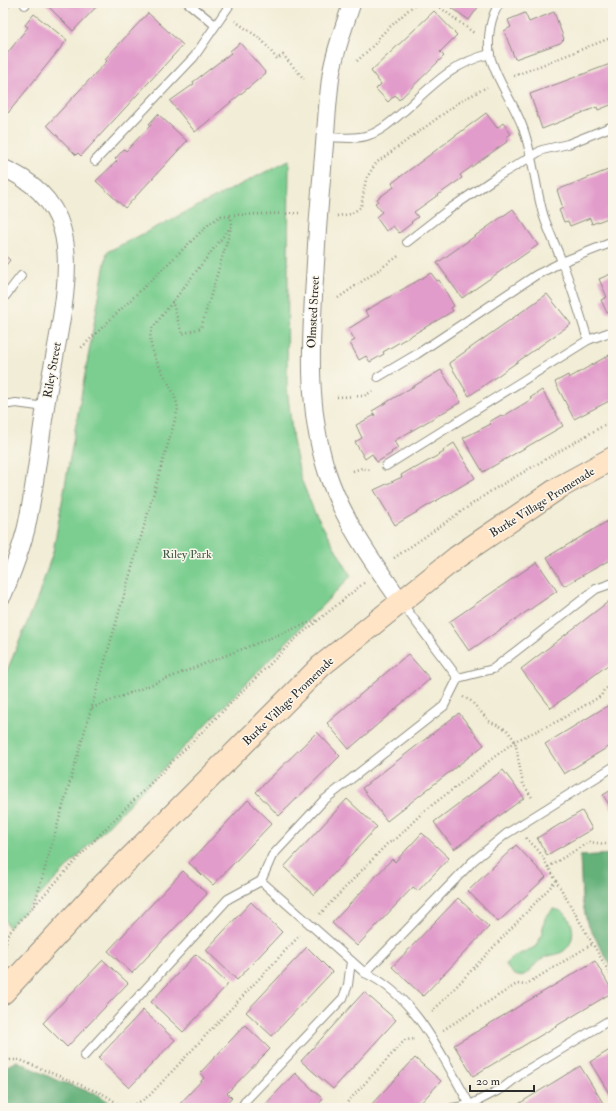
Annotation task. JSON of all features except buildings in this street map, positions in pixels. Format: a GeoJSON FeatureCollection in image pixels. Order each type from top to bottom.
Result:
{"type":"FeatureCollection","features":[{"type":"Feature","properties":{"kind":"street","name":"Olmsted Street"},"geometry":{"type":"LineString","coordinates":[[352,3],[340,36],[331,75],[318,215],[312,339],[313,401],[318,436],[327,471],[344,513],[372,561],[401,602]]}},
{"type":"Feature","properties":{"kind":"street","name":"Riley Street"},"geometry":{"type":"LineString","coordinates":[[3,168],[28,180],[45,197],[60,221],[65,239],[66,261],[63,298],[25,530],[16,561],[3,595]]}},
{"type":"Feature","properties":{"kind":"street","name":"Burke Village Promenade"},"geometry":{"type":"LineString","coordinates":[[6,984],[321,666],[464,552],[560,487],[613,458]]}},
{"type":"Feature","properties":{"kind":"lane"},"geometry":{"type":"LineString","coordinates":[[188,3],[215,25]]}},
{"type":"Feature","properties":{"kind":"lane"},"geometry":{"type":"LineString","coordinates":[[95,161],[194,56],[231,3]]}},
{"type":"Feature","properties":{"kind":"lane"},"geometry":{"type":"LineString","coordinates":[[500,3],[492,20],[489,35],[490,54],[500,82],[522,127],[531,156],[535,186],[544,216],[562,262],[588,340]]}},
{"type":"Feature","properties":{"kind":"lane"},"geometry":{"type":"LineString","coordinates":[[325,137],[367,136],[377,132],[390,123],[451,70],[463,62],[490,54]]}},
{"type":"Feature","properties":{"kind":"lane"},"geometry":{"type":"LineString","coordinates":[[407,242],[448,210],[531,156],[542,150],[568,144],[613,126]]}},
{"type":"Feature","properties":{"kind":"lane"},"geometry":{"type":"LineString","coordinates":[[378,376],[417,354],[536,274],[613,242]]}},
{"type":"Feature","properties":{"kind":"lane"},"geometry":{"type":"LineString","coordinates":[[3,299],[21,276]]}},
{"type":"Feature","properties":{"kind":"lane"},"geometry":{"type":"LineString","coordinates":[[386,466],[588,340],[613,331]]}},
{"type":"Feature","properties":{"kind":"lane"},"geometry":{"type":"LineString","coordinates":[[3,405],[16,403],[45,407]]}},
{"type":"Feature","properties":{"kind":"lane"},"geometry":{"type":"LineString","coordinates":[[458,678],[492,669],[596,589],[613,583]]}},
{"type":"Feature","properties":{"kind":"lane"},"geometry":{"type":"LineString","coordinates":[[401,602],[458,678]]}},
{"type":"Feature","properties":{"kind":"lane"},"geometry":{"type":"LineString","coordinates":[[84,1056],[228,899],[261,882],[272,856],[323,801],[444,706],[458,678]]}},
{"type":"Feature","properties":{"kind":"lane"},"geometry":{"type":"LineString","coordinates":[[365,973],[472,862],[515,827],[613,767]]}},
{"type":"Feature","properties":{"kind":"lane"},"geometry":{"type":"LineString","coordinates":[[261,882],[365,973],[378,979],[410,1008],[431,1036],[471,1106]]}},
{"type":"Feature","properties":{"kind":"lane"},"geometry":{"type":"LineString","coordinates":[[241,1108],[246,1100],[342,998],[348,985],[351,961]]}},
{"type":"Feature","properties":{"kind":"lane"},"geometry":{"type":"LineString","coordinates":[[452,1108],[471,1106],[503,1088],[522,1074],[613,1018]]}},
{"type":"Feature","properties":{"kind":"path"},"geometry":{"type":"LineString","coordinates":[[357,61],[378,41],[379,37],[416,3]]}},
{"type":"Feature","properties":{"kind":"path"},"geometry":{"type":"LineString","coordinates":[[434,3],[478,35]]}},
{"type":"Feature","properties":{"kind":"path"},"geometry":{"type":"LineString","coordinates":[[223,13],[262,40],[277,59],[283,55],[304,79]]}},
{"type":"Feature","properties":{"kind":"path"},"geometry":{"type":"LineString","coordinates":[[511,78],[613,37]]}},
{"type":"Feature","properties":{"kind":"path"},"geometry":{"type":"LineString","coordinates":[[329,216],[343,216],[351,214],[361,207],[366,179],[376,162],[461,101],[489,86]]}},
{"type":"Feature","properties":{"kind":"path"},"geometry":{"type":"LineString","coordinates":[[81,348],[210,223],[221,216],[294,213],[307,214]]}},
{"type":"Feature","properties":{"kind":"path"},"geometry":{"type":"LineString","coordinates":[[172,301],[182,334],[201,328],[233,222],[230,215]]}},
{"type":"Feature","properties":{"kind":"path"},"geometry":{"type":"LineString","coordinates":[[34,906],[178,409],[176,399],[151,349],[149,340],[151,330],[232,225]]}},
{"type":"Feature","properties":{"kind":"path"},"geometry":{"type":"LineString","coordinates":[[338,298],[406,251],[407,242]]}},
{"type":"Feature","properties":{"kind":"path"},"geometry":{"type":"LineString","coordinates":[[337,397],[364,396],[380,388],[378,376]]}},
{"type":"Feature","properties":{"kind":"path"},"geometry":{"type":"LineString","coordinates":[[396,556],[491,491],[613,420]]}},
{"type":"Feature","properties":{"kind":"path"},"geometry":{"type":"LineString","coordinates":[[353,471],[362,468],[370,470],[386,466]]}},
{"type":"Feature","properties":{"kind":"path"},"geometry":{"type":"LineString","coordinates":[[3,949],[6,945],[7,935],[104,830],[294,640],[356,588]]}},
{"type":"Feature","properties":{"kind":"path"},"geometry":{"type":"LineString","coordinates":[[91,708],[319,620]]}},
{"type":"Feature","properties":{"kind":"path"},"geometry":{"type":"LineString","coordinates":[[129,1108],[149,1096],[387,844],[397,838],[422,813],[515,741],[558,721],[594,700],[613,684]]}},
{"type":"Feature","properties":{"kind":"path"},"geometry":{"type":"LineString","coordinates":[[452,692],[471,701],[489,721],[507,730],[515,741],[523,784],[540,812]]}},
{"type":"Feature","properties":{"kind":"path"},"geometry":{"type":"LineString","coordinates":[[515,827],[539,851],[578,921],[594,943],[613,978]]}},
{"type":"Feature","properties":{"kind":"path"},"geometry":{"type":"LineString","coordinates":[[548,867],[589,842],[613,845]]}},
{"type":"Feature","properties":{"kind":"path"},"geometry":{"type":"LineString","coordinates":[[422,1023],[556,881]]}},
{"type":"Feature","properties":{"kind":"path"},"geometry":{"type":"LineString","coordinates":[[342,1108],[405,1040],[431,1036],[517,984],[525,985],[594,943]]}},
{"type":"Feature","properties":{"kind":"path"},"geometry":{"type":"LineString","coordinates":[[3,1064],[10,1060],[20,1060],[105,1095],[124,1108]]}},
{"type":"Feature","properties":{"kind":"green space","name":"Riley Park"},"geometry":{"type":"Polygon","coordinates":[[[289,160],[287,387],[293,441],[301,479],[314,511],[351,576],[9,927],[3,918],[3,680],[38,597],[53,552],[107,252],[289,160]]]}},
{"type":"Feature","properties":{"kind":"green space"},"geometry":{"type":"Polygon","coordinates":[[[613,854],[613,970],[587,923],[582,900],[580,856],[613,854]]]}},
{"type":"Feature","properties":{"kind":"green space"},"geometry":{"type":"Polygon","coordinates":[[[553,909],[560,910],[572,924],[573,931],[570,944],[561,953],[543,958],[526,974],[516,976],[505,964],[513,957],[535,947],[541,937],[545,918],[553,909]]]}},
{"type":"Feature","properties":{"kind":"green space"},"geometry":{"type":"Polygon","coordinates":[[[17,1061],[54,1079],[96,1094],[120,1108],[3,1108],[3,1068],[17,1061]]]}}]}
